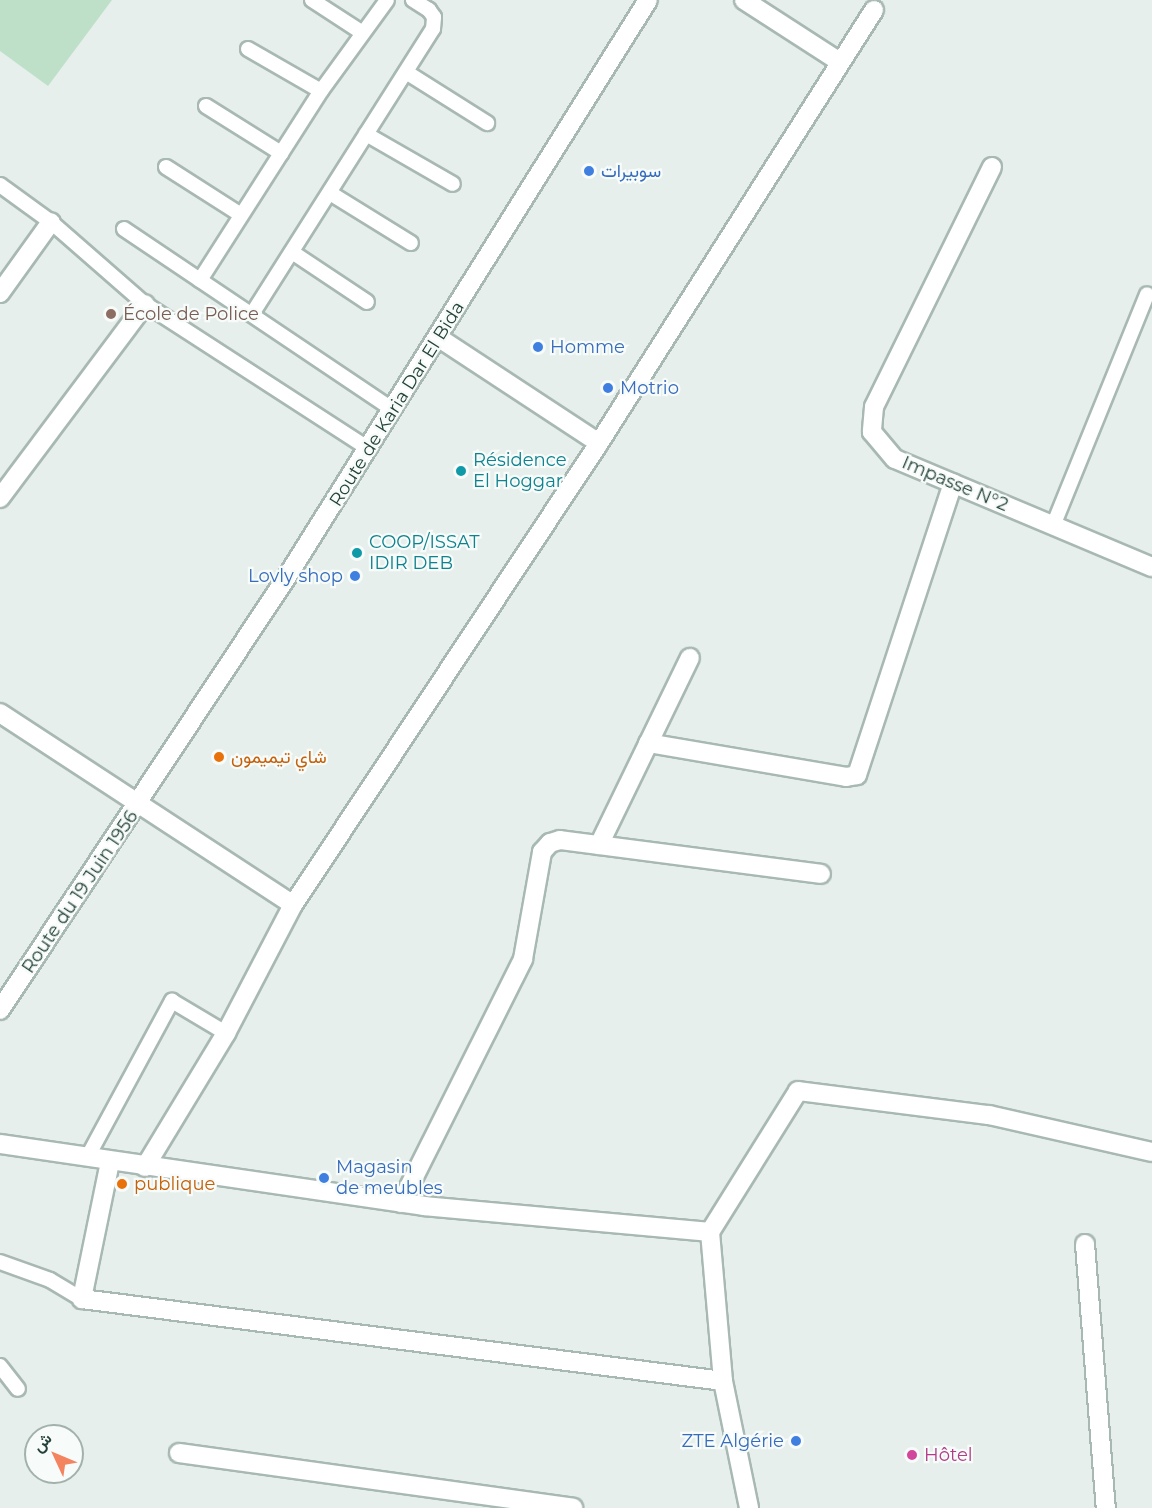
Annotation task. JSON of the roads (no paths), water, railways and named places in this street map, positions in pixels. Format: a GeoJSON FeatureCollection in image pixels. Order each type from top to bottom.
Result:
{"type":"FeatureCollection","features":[{"type":"Feature","properties":{"kind":"street","name":"Route de Karia Dar El Bida"},"geometry":{"type":"LineString","coordinates":[[140,804],[369,449],[648,0]]}},
{"type":"Feature","properties":{"kind":"street"},"geometry":{"type":"LineString","coordinates":[[744,0],[840,62]]}},
{"type":"Feature","properties":{"kind":"street"},"geometry":{"type":"LineString","coordinates":[[145,1167],[226,1033],[293,905],[599,443],[874,10]]}},
{"type":"Feature","properties":{"kind":"street","name":"Impasse N°2"},"geometry":{"type":"LineString","coordinates":[[992,167],[874,406],[872,432],[895,459],[1152,567]]}},
{"type":"Feature","properties":{"kind":"street"},"geometry":{"type":"LineString","coordinates":[[0,293],[51,222]]}},
{"type":"Feature","properties":{"kind":"street"},"geometry":{"type":"LineString","coordinates":[[0,498],[145,304]]}},
{"type":"Feature","properties":{"kind":"street"},"geometry":{"type":"LineString","coordinates":[[439,338],[599,443]]}},
{"type":"Feature","properties":{"kind":"street"},"geometry":{"type":"LineString","coordinates":[[648,743],[846,777],[857,775],[953,483]]}},
{"type":"Feature","properties":{"kind":"street"},"geometry":{"type":"LineString","coordinates":[[599,845],[690,658]]}},
{"type":"Feature","properties":{"kind":"street"},"geometry":{"type":"LineString","coordinates":[[0,713],[293,905]]}},
{"type":"Feature","properties":{"kind":"street","name":"Route du 19 Juin 1956"},"geometry":{"type":"LineString","coordinates":[[0,1010],[140,804]]}},
{"type":"Feature","properties":{"kind":"street"},"geometry":{"type":"LineString","coordinates":[[401,1203],[523,958],[542,852],[560,840],[821,874]]}},
{"type":"Feature","properties":{"kind":"street"},"geometry":{"type":"LineString","coordinates":[[749,1508],[723,1381],[710,1232],[798,1091],[989,1115],[1152,1152]]}},
{"type":"Feature","properties":{"kind":"street"},"geometry":{"type":"LineString","coordinates":[[0,1144],[401,1203],[710,1232]]}},
{"type":"Feature","properties":{"kind":"street"},"geometry":{"type":"LineString","coordinates":[[110,1162],[82,1299],[723,1381]]}},
{"type":"Feature","properties":{"kind":"street"},"geometry":{"type":"LineString","coordinates":[[1085,1244],[1106,1508]]}},
{"type":"Feature","properties":{"kind":"street"},"geometry":{"type":"LineString","coordinates":[[179,1453],[573,1508]]}},
{"type":"Feature","properties":{"kind":"lane"},"geometry":{"type":"LineString","coordinates":[[312,0],[361,32]]}},
{"type":"Feature","properties":{"kind":"lane"},"geometry":{"type":"LineString","coordinates":[[200,280],[321,91],[361,32],[387,0]]}},
{"type":"Feature","properties":{"kind":"lane"},"geometry":{"type":"LineString","coordinates":[[252,314],[433,28],[434,17],[429,10],[413,0]]}},
{"type":"Feature","properties":{"kind":"lane"},"geometry":{"type":"LineString","coordinates":[[248,49],[321,91]]}},
{"type":"Feature","properties":{"kind":"lane"},"geometry":{"type":"LineString","coordinates":[[406,72],[487,123]]}},
{"type":"Feature","properties":{"kind":"lane"},"geometry":{"type":"LineString","coordinates":[[206,106],[281,153]]}},
{"type":"Feature","properties":{"kind":"lane"},"geometry":{"type":"LineString","coordinates":[[366,134],[453,184]]}},
{"type":"Feature","properties":{"kind":"lane"},"geometry":{"type":"LineString","coordinates":[[166,167],[242,215]]}},
{"type":"Feature","properties":{"kind":"lane"},"geometry":{"type":"LineString","coordinates":[[0,185],[51,222],[145,304],[369,449]]}},
{"type":"Feature","properties":{"kind":"lane"},"geometry":{"type":"LineString","coordinates":[[330,193],[411,243]]}},
{"type":"Feature","properties":{"kind":"lane"},"geometry":{"type":"LineString","coordinates":[[124,229],[393,410]]}},
{"type":"Feature","properties":{"kind":"lane"},"geometry":{"type":"LineString","coordinates":[[292,252],[367,302]]}},
{"type":"Feature","properties":{"kind":"lane"},"geometry":{"type":"LineString","coordinates":[[1053,526],[1147,294]]}},
{"type":"Feature","properties":{"kind":"lane"},"geometry":{"type":"LineString","coordinates":[[87,1158],[172,1001],[226,1033]]}},
{"type":"Feature","properties":{"kind":"lane"},"geometry":{"type":"LineString","coordinates":[[0,1262],[50,1280],[82,1299]]}},
{"type":"Feature","properties":{"kind":"lane"},"geometry":{"type":"LineString","coordinates":[[0,1366],[18,1389]]}},
{"type":"Feature","properties":{"kind":"place","name":"سوبيرات"},"geometry":{"type":"Point","coordinates":[589,171]}},
{"type":"Feature","properties":{"kind":"place","name":"École de Police"},"geometry":{"type":"Point","coordinates":[111,314]}},
{"type":"Feature","properties":{"kind":"place","name":"Homme"},"geometry":{"type":"Point","coordinates":[538,347]}},
{"type":"Feature","properties":{"kind":"place","name":"Motrio"},"geometry":{"type":"Point","coordinates":[608,388]}},
{"type":"Feature","properties":{"kind":"place","name":"Résidence El Hoggar"},"geometry":{"type":"Point","coordinates":[461,471]}},
{"type":"Feature","properties":{"kind":"place","name":"COOP/ISSAT IDIR DEB"},"geometry":{"type":"Point","coordinates":[357,553]}},
{"type":"Feature","properties":{"kind":"place","name":"Lovly shop"},"geometry":{"type":"Point","coordinates":[355,576]}},
{"type":"Feature","properties":{"kind":"place","name":"شاي تيميمون"},"geometry":{"type":"Point","coordinates":[219,757]}},
{"type":"Feature","properties":{"kind":"place","name":"Magasin de meubles"},"geometry":{"type":"Point","coordinates":[324,1178]}},
{"type":"Feature","properties":{"kind":"place","name":"publique"},"geometry":{"type":"Point","coordinates":[122,1184]}},
{"type":"Feature","properties":{"kind":"place","name":"ZTE Algérie"},"geometry":{"type":"Point","coordinates":[796,1441]}},
{"type":"Feature","properties":{"kind":"place","name":"Hôtel"},"geometry":{"type":"Point","coordinates":[912,1455]}}]}
